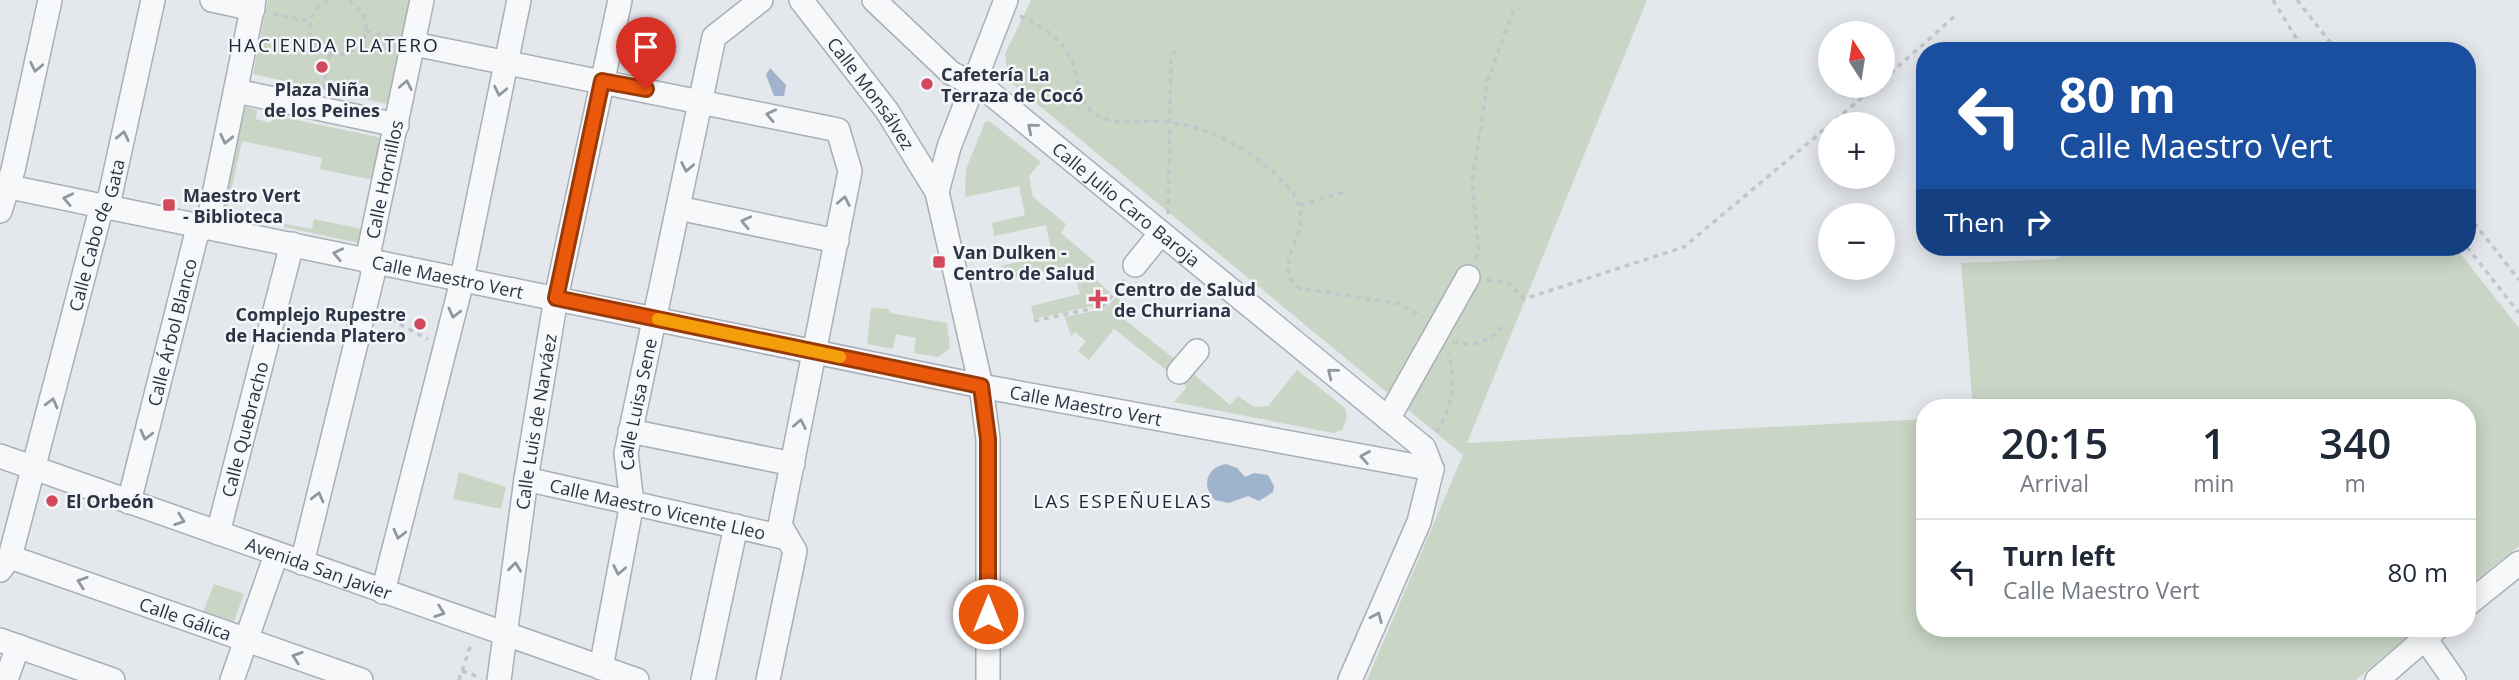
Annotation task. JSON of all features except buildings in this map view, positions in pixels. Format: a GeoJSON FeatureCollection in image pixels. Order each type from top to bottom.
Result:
{"type":"FeatureCollection","features":[{"type":"Feature","properties":{"kind":"street"},"geometry":{"type":"LineString","coordinates":[[0,211],[50,0]]}},
{"type":"Feature","properties":{"kind":"street","name":"Calle Cabo de Gata"},"geometry":{"type":"LineString","coordinates":[[5,564],[35,469],[104,207],[110,196],[153,0]]}},
{"type":"Feature","properties":{"kind":"street"},"geometry":{"type":"LineString","coordinates":[[212,0],[257,7]]}},
{"type":"Feature","properties":{"kind":"street","name":"Calle Hornillos"},"geometry":{"type":"LineString","coordinates":[[302,563],[373,274],[369,251],[422,0]]}},
{"type":"Feature","properties":{"kind":"street"},"geometry":{"type":"LineString","coordinates":[[383,592],[446,348],[519,0]]}},
{"type":"Feature","properties":{"kind":"street","name":"Calle Luis de Narváez"},"geometry":{"type":"LineString","coordinates":[[499,680],[526,479],[556,298],[620,0]]}},
{"type":"Feature","properties":{"kind":"street","name":"Calle Luisa Sene"},"geometry":{"type":"LineString","coordinates":[[601,668],[632,503],[626,453],[714,37],[761,0]]}},
{"type":"Feature","properties":{"kind":"street","name":"Calle Monsálvez"},"geometry":{"type":"LineString","coordinates":[[801,0],[887,111],[937,192]]}},
{"type":"Feature","properties":{"kind":"street","name":"Calle Julio Caro Baroja"},"geometry":{"type":"LineString","coordinates":[[874,0],[951,73],[989,92],[1424,447]]}},
{"type":"Feature","properties":{"kind":"street"},"geometry":{"type":"LineString","coordinates":[[988,680],[988,439],[981,386],[937,192],[949,148],[1004,4]]}},
{"type":"Feature","properties":{"kind":"street","name":"Calle Árbol Blanco"},"geometry":{"type":"LineString","coordinates":[[129,502],[196,236],[209,219],[257,7]]}},
{"type":"Feature","properties":{"kind":"street"},"geometry":{"type":"LineString","coordinates":[[414,44],[838,130],[850,171],[780,525],[795,551],[768,680]]}},
{"type":"Feature","properties":{"kind":"street"},"geometry":{"type":"LineString","coordinates":[[236,91],[397,125]]}},
{"type":"Feature","properties":{"kind":"street","name":"Calle Maestro Vert"},"geometry":{"type":"LineString","coordinates":[[4,186],[981,386],[1432,469]]}},
{"type":"Feature","properties":{"kind":"street"},"geometry":{"type":"LineString","coordinates":[[678,208],[837,241]]}},
{"type":"Feature","properties":{"kind":"street"},"geometry":{"type":"LineString","coordinates":[[1130,273],[1159,232]]}},
{"type":"Feature","properties":{"kind":"street","name":"Calle Quebracho"},"geometry":{"type":"LineString","coordinates":[[218,533],[292,244]]}},
{"type":"Feature","properties":{"kind":"street"},"geometry":{"type":"LineString","coordinates":[[1388,419],[1441,335],[1468,277]]}},
{"type":"Feature","properties":{"kind":"street"},"geometry":{"type":"LineString","coordinates":[[1179,372],[1197,351]]}},
{"type":"Feature","properties":{"kind":"street"},"geometry":{"type":"LineString","coordinates":[[631,431],[793,464]]}},
{"type":"Feature","properties":{"kind":"street"},"geometry":{"type":"LineString","coordinates":[[1350,680],[1419,522],[1432,469],[1424,447]]}},
{"type":"Feature","properties":{"kind":"street","name":"Avenida San Javier"},"geometry":{"type":"LineString","coordinates":[[0,456],[637,680]]}},
{"type":"Feature","properties":{"kind":"street","name":"Calle Maestro Vicente Lleo"},"geometry":{"type":"LineString","coordinates":[[526,479],[787,538]]}},
{"type":"Feature","properties":{"kind":"street"},"geometry":{"type":"LineString","coordinates":[[703,680],[736,526]]}},
{"type":"Feature","properties":{"kind":"street"},"geometry":{"type":"LineString","coordinates":[[232,680],[276,555]]}},
{"type":"Feature","properties":{"kind":"street"},"geometry":{"type":"LineString","coordinates":[[2476,598],[2519,563]]}},
{"type":"Feature","properties":{"kind":"street","name":"Calle Gálica"},"geometry":{"type":"LineString","coordinates":[[5,564],[247,640],[361,680]]}},
{"type":"Feature","properties":{"kind":"street"},"geometry":{"type":"LineString","coordinates":[[2377,680],[2426,637]]}},
{"type":"Feature","properties":{"kind":"street"},"geometry":{"type":"LineString","coordinates":[[2433,637],[2454,680]]}},
{"type":"Feature","properties":{"kind":"street"},"geometry":{"type":"LineString","coordinates":[[6,680],[9,643],[113,680]]}},
{"type":"Feature","properties":{"kind":"path"},"geometry":{"type":"LineString","coordinates":[[328,0],[318,6],[310,22],[312,39],[330,54],[350,52],[358,47],[366,32],[364,14],[348,0]]}},
{"type":"Feature","properties":{"kind":"path"},"geometry":{"type":"LineString","coordinates":[[2273,0],[2299,42]]}},
{"type":"Feature","properties":{"kind":"path"},"geometry":{"type":"LineString","coordinates":[[2297,0],[2330,42]]}},
{"type":"Feature","properties":{"kind":"path"},"geometry":{"type":"LineString","coordinates":[[1004,4],[1039,26],[1063,47],[1071,59],[1081,98],[1097,115],[1120,122],[1169,124],[1213,135],[1251,154],[1287,186],[1300,205],[1300,231],[1287,266],[1291,281],[1299,289],[1401,304],[1417,313],[1441,335],[1474,345],[1486,342],[1506,323]]}},
{"type":"Feature","properties":{"kind":"path"},"geometry":{"type":"LineString","coordinates":[[1515,6],[1488,79],[1472,181],[1479,252],[1468,277],[1507,282],[1524,299],[1684,247],[1862,98]]}},
{"type":"Feature","properties":{"kind":"path"},"geometry":{"type":"LineString","coordinates":[[257,7],[310,22]]}},
{"type":"Feature","properties":{"kind":"path"},"geometry":{"type":"LineString","coordinates":[[1926,42],[1955,16]]}},
{"type":"Feature","properties":{"kind":"path"},"geometry":{"type":"LineString","coordinates":[[366,32],[414,44]]}},
{"type":"Feature","properties":{"kind":"path"},"geometry":{"type":"LineString","coordinates":[[1159,232],[1169,212],[1171,58],[1175,51]]}},
{"type":"Feature","properties":{"kind":"path"},"geometry":{"type":"LineString","coordinates":[[1895,69],[1916,51]]}},
{"type":"Feature","properties":{"kind":"path"},"geometry":{"type":"LineString","coordinates":[[318,109],[330,54]]}},
{"type":"Feature","properties":{"kind":"path"},"geometry":{"type":"LineString","coordinates":[[1300,205],[1345,192]]}},
{"type":"Feature","properties":{"kind":"path"},"geometry":{"type":"LineString","coordinates":[[2476,225],[2519,280]]}},
{"type":"Feature","properties":{"kind":"path"},"geometry":{"type":"LineString","coordinates":[[2474,256],[2519,313]]}},
{"type":"Feature","properties":{"kind":"path"},"geometry":{"type":"LineString","coordinates":[[1034,321],[1104,306],[1130,273]]}},
{"type":"Feature","properties":{"kind":"path"},"geometry":{"type":"LineString","coordinates":[[366,304],[446,348]]}},
{"type":"Feature","properties":{"kind":"path"},"geometry":{"type":"LineString","coordinates":[[1424,447],[1446,415],[1455,381],[1441,335]]}},
{"type":"Feature","properties":{"kind":"path"},"geometry":{"type":"LineString","coordinates":[[459,680],[477,625]]}},
{"type":"Feature","properties":{"kind":"path"},"geometry":{"type":"LineString","coordinates":[[462,671],[486,680]]}},
{"type":"Feature","properties":{"kind":"green space"},"geometry":{"type":"Polygon","coordinates":[[[268,0],[410,0],[388,104],[253,74],[268,0]]]}},
{"type":"Feature","properties":{"kind":"green space"},"geometry":{"type":"Polygon","coordinates":[[[1031,0],[1647,0],[1467,443],[1916,419],[1916,637],[2407,637],[2356,680],[1367,680],[1463,455],[1008,80],[1005,54],[1031,0]]]}},
{"type":"Feature","properties":{"kind":"green space"},"geometry":{"type":"Polygon","coordinates":[[[245,107],[257,110],[256,119],[271,123],[273,115],[382,138],[373,180],[320,169],[322,158],[242,141],[227,211],[270,221],[269,224],[222,214],[245,107]]]}},
{"type":"Feature","properties":{"kind":"green space"},"geometry":{"type":"Polygon","coordinates":[[[989,121],[1041,162],[1029,176],[1033,197],[1066,224],[1061,233],[1095,262],[1087,272],[1110,292],[1102,304],[1034,319],[1031,306],[1080,294],[1073,265],[1004,280],[1001,266],[1052,254],[1046,225],[994,236],[992,223],[1025,215],[1019,186],[965,197],[966,169],[985,122],[989,121]]]}},
{"type":"Feature","properties":{"kind":"green space"},"geometry":{"type":"Polygon","coordinates":[[[314,219],[362,229],[359,243],[284,227],[285,224],[312,229],[314,219]]]}},
{"type":"Feature","properties":{"kind":"green space"},"geometry":{"type":"Polygon","coordinates":[[[2060,256],[2462,256],[2519,328],[2519,546],[2476,580],[2476,399],[1972,399],[1961,263],[2055,259],[2060,256]]]}},
{"type":"Feature","properties":{"kind":"green space"},"geometry":{"type":"Polygon","coordinates":[[[1116,297],[1131,309],[1124,319],[1177,361],[1169,372],[1114,329],[1089,360],[1078,351],[1086,341],[1075,332],[1071,336],[1065,317],[1106,308],[1116,297]]]}},
{"type":"Feature","properties":{"kind":"green space"},"geometry":{"type":"Polygon","coordinates":[[[871,308],[889,309],[890,313],[947,323],[950,348],[938,357],[914,353],[916,338],[896,334],[893,349],[867,344],[871,308]]]}},
{"type":"Feature","properties":{"kind":"green space"},"geometry":{"type":"Polygon","coordinates":[[[1297,370],[1345,408],[1347,417],[1342,430],[1333,433],[1174,402],[1187,387],[1182,382],[1190,371],[1230,405],[1238,396],[1254,407],[1268,406],[1297,370]]]}},
{"type":"Feature","properties":{"kind":"green space"},"geometry":{"type":"Polygon","coordinates":[[[459,472],[506,487],[501,509],[453,499],[459,472]]]}},
{"type":"Feature","properties":{"kind":"green space"},"geometry":{"type":"Polygon","coordinates":[[[214,584],[244,594],[232,626],[202,615],[214,584]]]}},
{"type":"Feature","properties":{"kind":"water"},"geometry":{"type":"Polygon","coordinates":[[[770,68],[786,85],[784,96],[774,96],[766,75],[770,68]]]}},
{"type":"Feature","properties":{"kind":"water"},"geometry":{"type":"Polygon","coordinates":[[[1226,464],[1237,468],[1245,477],[1254,473],[1268,475],[1274,486],[1273,492],[1259,501],[1248,496],[1229,503],[1215,500],[1208,489],[1208,478],[1214,469],[1226,464]]]}},
{"type":"Feature","properties":{"kind":"slow traffic"},"geometry":{"type":"LineString","coordinates":[[658,319],[840,357]]}},
{"type":"Feature","properties":{"kind":"place","name":"Plaza Niña de los Peines"},"geometry":{"type":"Point","coordinates":[322,67]}},
{"type":"Feature","properties":{"kind":"place","name":"Cafetería La Terraza de Cocó"},"geometry":{"type":"Point","coordinates":[927,84]}},
{"type":"Feature","properties":{"kind":"place","name":"Maestro Vert - Biblioteca"},"geometry":{"type":"Point","coordinates":[169,205]}},
{"type":"Feature","properties":{"kind":"place","name":"Van Dulken - Centro de Salud"},"geometry":{"type":"Point","coordinates":[939,262]}},
{"type":"Feature","properties":{"kind":"place","name":"Centro de Salud de Churriana"},"geometry":{"type":"Point","coordinates":[1098,299]}},
{"type":"Feature","properties":{"kind":"place","name":"Complejo Rupestre de Hacienda Platero"},"geometry":{"type":"Point","coordinates":[420,324]}},
{"type":"Feature","properties":{"kind":"place","name":"El Orbeón"},"geometry":{"type":"Point","coordinates":[52,501]}},
{"type":"Feature","properties":{"kind":"district","name":"HACIENDA PLATERO"},"geometry":{"type":"Point","coordinates":[334,45]}},
{"type":"Feature","properties":{"kind":"district","name":"LAS ESPEÑUELAS"},"geometry":{"type":"Point","coordinates":[1123,501]}},
{"type":"Feature","properties":{"kind":"route"},"geometry":{"type":"LineString","coordinates":[[646,89],[602,81],[556,298],[981,386],[988,439],[988,614]]}}]}
